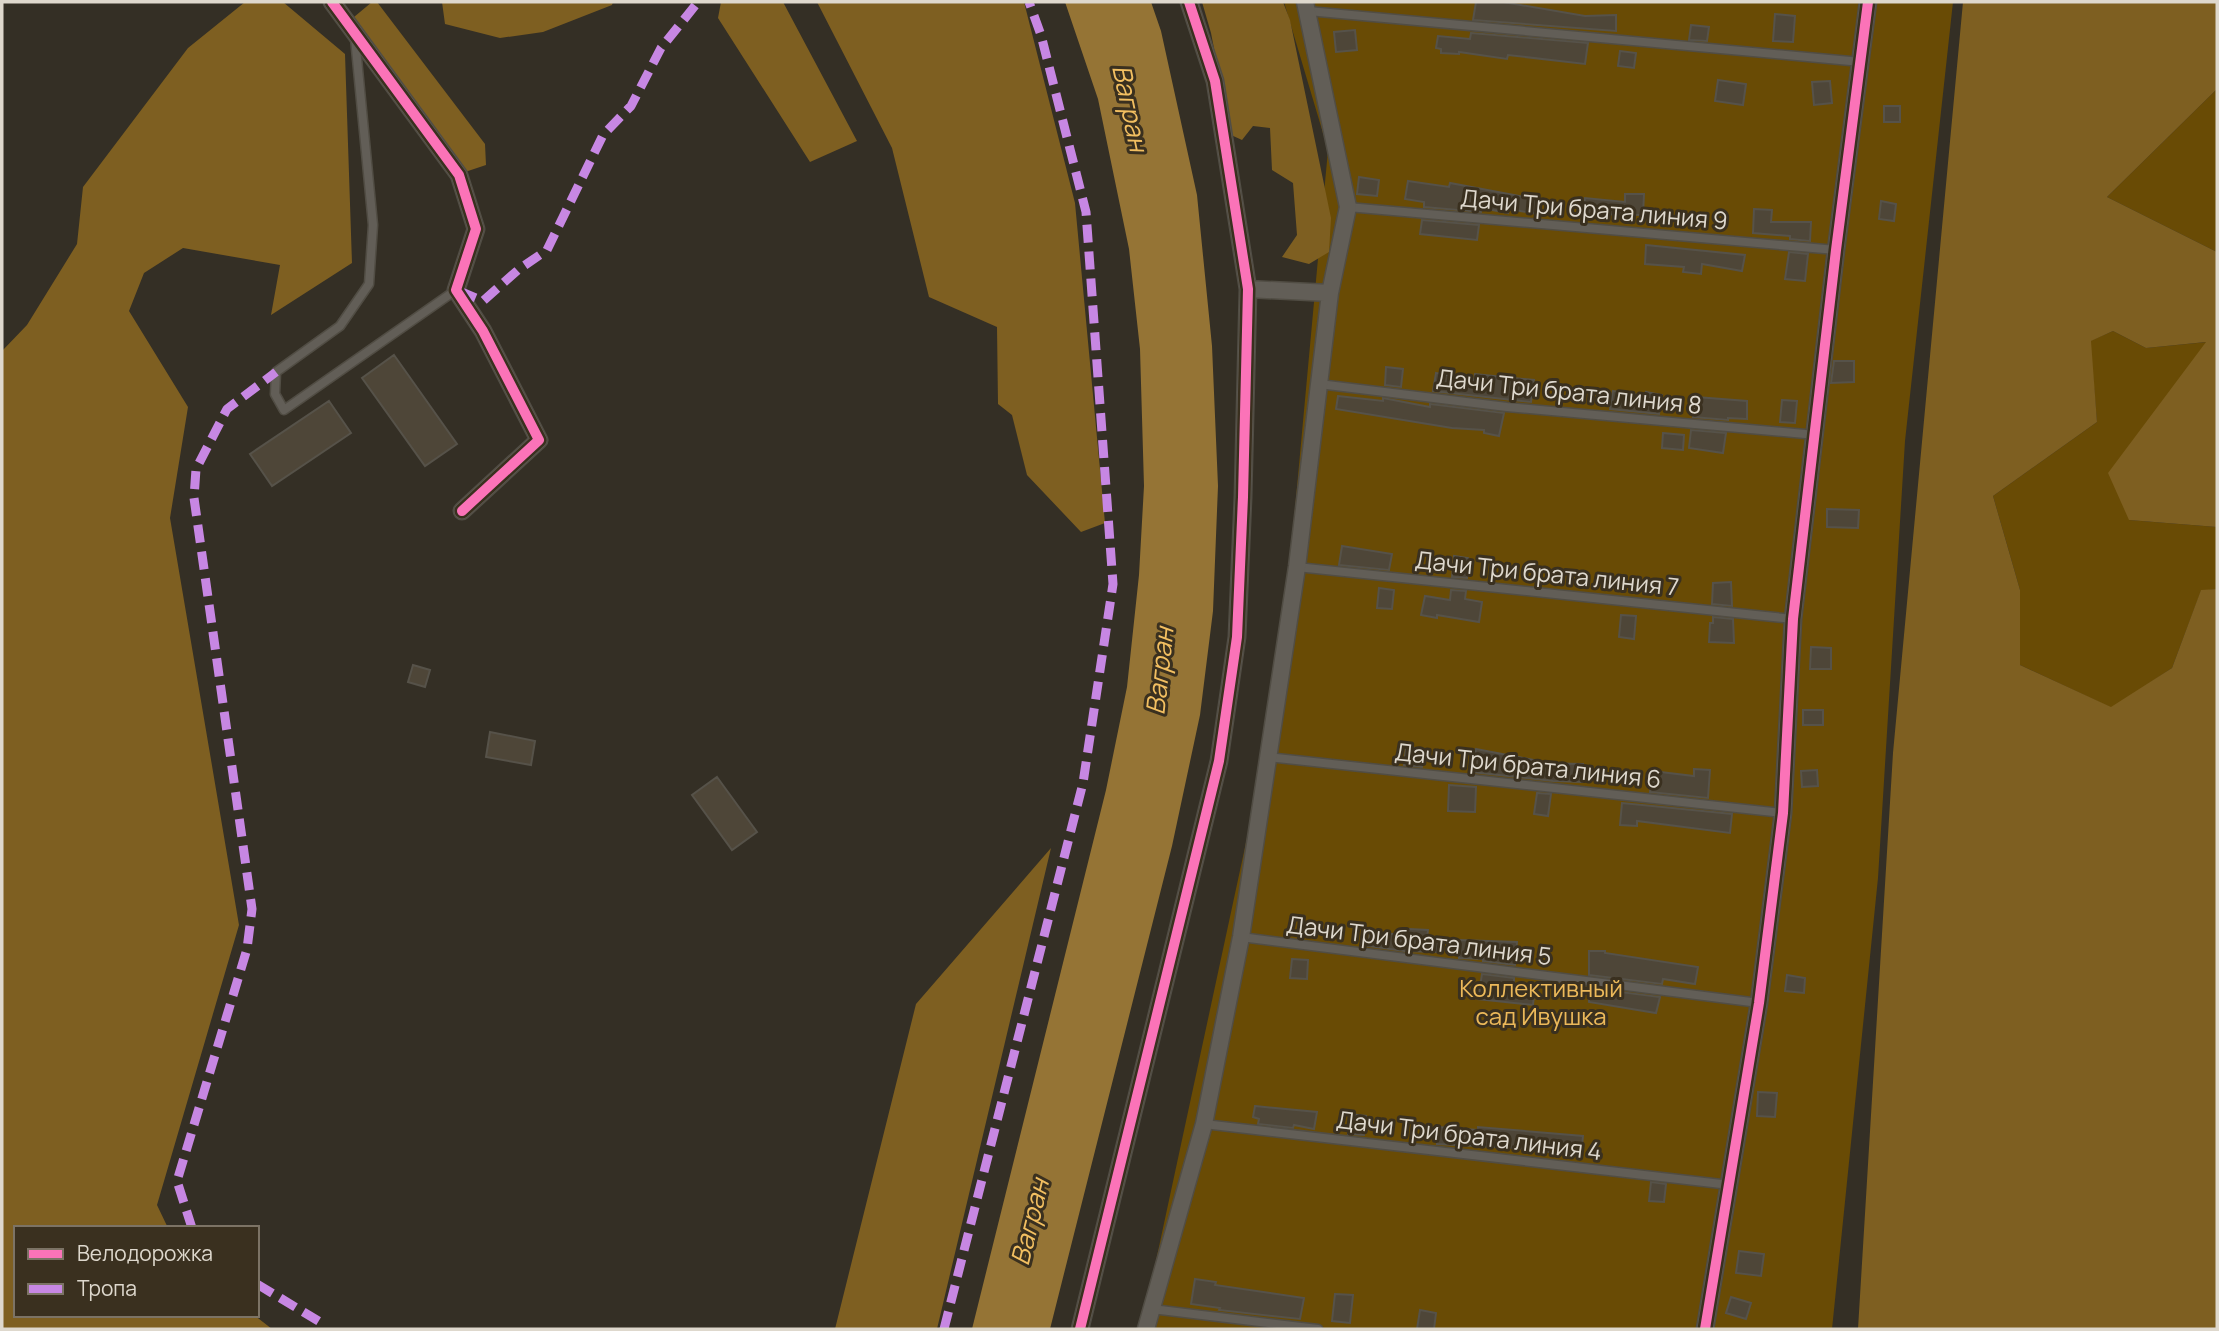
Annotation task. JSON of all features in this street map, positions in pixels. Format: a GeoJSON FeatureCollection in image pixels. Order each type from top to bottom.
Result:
{"type":"FeatureCollection","features":[{"type":"Feature","properties":{"kind":"street"},"geometry":{"type":"LineString","coordinates":[[332,2],[459,175],[476,229],[456,289],[483,331],[538,440],[462,511]]}},
{"type":"Feature","properties":{"kind":"street"},"geometry":{"type":"LineString","coordinates":[[1080,1329],[1219,761],[1237,637],[1248,289],[1215,81],[1189,2]]}},
{"type":"Feature","properties":{"kind":"street"},"geometry":{"type":"LineString","coordinates":[[1704,1329],[1759,1003],[1783,813],[1793,619],[1868,2]]}},
{"type":"Feature","properties":{"kind":"street"},"geometry":{"type":"LineString","coordinates":[[1146,1329],[1204,1124],[1241,937],[1297,568],[1330,293],[1348,207],[1306,6]]}},
{"type":"Feature","properties":{"kind":"street"},"geometry":{"type":"LineString","coordinates":[[1248,289],[1330,293]]}},
{"type":"Feature","properties":{"kind":"lane"},"geometry":{"type":"LineString","coordinates":[[1306,6],[1861,62]]}},
{"type":"Feature","properties":{"kind":"lane"},"geometry":{"type":"LineString","coordinates":[[354,33],[373,225],[369,284],[340,326],[276,372],[275,394],[284,410],[456,289]]}},
{"type":"Feature","properties":{"kind":"lane","name":"Дачи Три брата линия 9"},"geometry":{"type":"LineString","coordinates":[[1348,207],[1836,250]]}},
{"type":"Feature","properties":{"kind":"lane","name":"Дачи Три брата линия 8"},"geometry":{"type":"LineString","coordinates":[[1319,384],[1507,407],[1816,435]]}},
{"type":"Feature","properties":{"kind":"lane","name":"Дачи Три брата линия 7"},"geometry":{"type":"LineString","coordinates":[[1297,568],[1793,619]]}},
{"type":"Feature","properties":{"kind":"lane","name":"Дачи Три брата линия 6"},"geometry":{"type":"LineString","coordinates":[[1268,757],[1783,813]]}},
{"type":"Feature","properties":{"kind":"lane","name":"Дачи Три брата линия 5"},"geometry":{"type":"LineString","coordinates":[[1241,937],[1759,1003]]}},
{"type":"Feature","properties":{"kind":"lane","name":"Дачи Три брата линия 4"},"geometry":{"type":"LineString","coordinates":[[1204,1124],[1730,1185]]}},
{"type":"Feature","properties":{"kind":"lane"},"geometry":{"type":"LineString","coordinates":[[1152,1309],[1318,1329]]}},
{"type":"Feature","properties":{"kind":"green space","name":"Коллективный сад Ивушка"},"geometry":{"type":"Polygon","coordinates":[[[1284,2],[1953,2],[1905,441],[1878,878],[1832,1329],[1139,1329],[1146,1307],[1253,810],[1291,552],[1328,150],[1284,2]]]}},
{"type":"Feature","properties":{"kind":"green space"},"geometry":{"type":"Polygon","coordinates":[[[2217,89],[2217,252],[2107,197],[2217,89]]]}},
{"type":"Feature","properties":{"kind":"green space"},"geometry":{"type":"Polygon","coordinates":[[[2113,331],[2146,348],[2207,342],[2129,520],[2217,527],[2217,589],[2201,591],[2172,668],[2112,708],[2020,665],[2020,590],[1993,496],[2097,422],[2090,341],[2113,331]]]}},
{"type":"Feature","properties":{"kind":"shaded area"},"geometry":{"type":"Polygon","coordinates":[[[245,2],[283,2],[345,54],[352,263],[271,315],[280,265],[183,248],[144,273],[129,311],[188,407],[170,518],[239,925],[157,1205],[167,1226],[14,1226],[14,1317],[257,1317],[272,1329],[2,1329],[2,351],[27,325],[77,244],[83,187],[188,48],[245,2]]]}},
{"type":"Feature","properties":{"kind":"shaded area"},"geometry":{"type":"Polygon","coordinates":[[[372,2],[377,2],[485,144],[486,165],[465,172],[354,17],[372,2]]]}},
{"type":"Feature","properties":{"kind":"shaded area"},"geometry":{"type":"Polygon","coordinates":[[[442,2],[613,2],[612,5],[543,32],[500,38],[445,24],[442,2]]]}},
{"type":"Feature","properties":{"kind":"shaded area"},"geometry":{"type":"Polygon","coordinates":[[[721,2],[783,2],[857,141],[810,162],[718,18],[721,2]]]}},
{"type":"Feature","properties":{"kind":"shaded area"},"geometry":{"type":"Polygon","coordinates":[[[817,2],[1024,2],[1075,203],[1105,523],[1081,532],[1027,475],[1012,415],[998,404],[997,327],[929,297],[892,148],[817,2]]]}},
{"type":"Feature","properties":{"kind":"shaded area"},"geometry":{"type":"Polygon","coordinates":[[[1202,2],[1283,2],[1290,20],[1331,218],[1329,252],[1309,264],[1282,257],[1297,235],[1293,183],[1272,170],[1270,128],[1253,126],[1242,140],[1231,135],[1211,33],[1202,2]]]}},
{"type":"Feature","properties":{"kind":"shaded area"},"geometry":{"type":"Polygon","coordinates":[[[1963,2],[2217,2],[2217,89],[2107,197],[2217,252],[2217,527],[2129,520],[2108,473],[2206,342],[2146,348],[2113,331],[2091,341],[2097,422],[1993,496],[2020,590],[2020,665],[2111,707],[2172,668],[2201,590],[2217,589],[2217,1329],[1858,1329],[1893,753],[1963,2]]]}},
{"type":"Feature","properties":{"kind":"shaded area"},"geometry":{"type":"Polygon","coordinates":[[[1051,848],[937,1329],[835,1329],[916,1004],[1051,848]]]}},
{"type":"Feature","properties":{"kind":"water","name":"Вагран"},"geometry":{"type":"Polygon","coordinates":[[[1065,2],[1151,2],[1161,31],[1197,195],[1212,346],[1218,486],[1213,611],[1200,715],[1172,846],[1050,1329],[972,1329],[1106,790],[1127,687],[1139,575],[1144,486],[1140,349],[1129,249],[1098,99],[1065,2]]]}},
{"type":"Feature","properties":{"kind":"building"},"geometry":{"type":"Polygon","coordinates":[[[1476,2],[1503,2],[1585,16],[1616,15],[1616,31],[1473,20],[1476,2]]]}},
{"type":"Feature","properties":{"kind":"building"},"geometry":{"type":"Polygon","coordinates":[[[1775,14],[1795,16],[1793,42],[1773,41],[1775,14]]]}},
{"type":"Feature","properties":{"kind":"building"},"geometry":{"type":"Polygon","coordinates":[[[1691,25],[1709,27],[1707,41],[1689,40],[1691,25]]]}},
{"type":"Feature","properties":{"kind":"building"},"geometry":{"type":"Polygon","coordinates":[[[1355,30],[1357,50],[1336,52],[1334,32],[1355,30]]]}},
{"type":"Feature","properties":{"kind":"building"},"geometry":{"type":"Polygon","coordinates":[[[1471,33],[1588,43],[1585,64],[1508,55],[1507,59],[1459,52],[1441,53],[1441,49],[1436,48],[1438,36],[1470,39],[1471,33]]]}},
{"type":"Feature","properties":{"kind":"building"},"geometry":{"type":"Polygon","coordinates":[[[1620,51],[1636,53],[1634,68],[1618,66],[1620,51]]]}},
{"type":"Feature","properties":{"kind":"building"},"geometry":{"type":"Polygon","coordinates":[[[1718,80],[1746,84],[1743,105],[1715,101],[1718,80]]]}},
{"type":"Feature","properties":{"kind":"building"},"geometry":{"type":"Polygon","coordinates":[[[1830,81],[1832,103],[1814,105],[1812,82],[1830,81]]]}},
{"type":"Feature","properties":{"kind":"building"},"geometry":{"type":"Polygon","coordinates":[[[1884,106],[1900,106],[1900,122],[1884,122],[1884,106]]]}},
{"type":"Feature","properties":{"kind":"building"},"geometry":{"type":"Polygon","coordinates":[[[1359,177],[1379,180],[1377,196],[1357,194],[1359,177]]]}},
{"type":"Feature","properties":{"kind":"building"},"geometry":{"type":"Polygon","coordinates":[[[1408,181],[1449,187],[1450,183],[1541,200],[1538,214],[1509,209],[1508,213],[1482,208],[1481,212],[1424,207],[1424,202],[1405,199],[1408,181]]]}},
{"type":"Feature","properties":{"kind":"building"},"geometry":{"type":"Polygon","coordinates":[[[1625,194],[1644,194],[1643,215],[1583,214],[1585,198],[1625,202],[1625,194]]]}},
{"type":"Feature","properties":{"kind":"building"},"geometry":{"type":"Polygon","coordinates":[[[1881,201],[1896,204],[1894,221],[1879,219],[1881,201]]]}},
{"type":"Feature","properties":{"kind":"building"},"geometry":{"type":"Polygon","coordinates":[[[1754,209],[1772,210],[1771,222],[1811,222],[1810,241],[1790,239],[1790,236],[1753,233],[1754,209]]]}},
{"type":"Feature","properties":{"kind":"building"},"geometry":{"type":"Polygon","coordinates":[[[1422,220],[1479,225],[1477,240],[1420,234],[1422,220]]]}},
{"type":"Feature","properties":{"kind":"building"},"geometry":{"type":"Polygon","coordinates":[[[1646,245],[1745,255],[1742,271],[1702,264],[1701,274],[1683,272],[1684,267],[1645,264],[1646,245]]]}},
{"type":"Feature","properties":{"kind":"building"},"geometry":{"type":"Polygon","coordinates":[[[1789,252],[1808,254],[1805,281],[1785,279],[1789,252]]]}},
{"type":"Feature","properties":{"kind":"building"},"geometry":{"type":"Polygon","coordinates":[[[394,355],[457,444],[425,466],[362,378],[394,355]]]}},
{"type":"Feature","properties":{"kind":"building"},"geometry":{"type":"Polygon","coordinates":[[[1834,361],[1854,361],[1854,382],[1831,383],[1834,361]]]}},
{"type":"Feature","properties":{"kind":"building"},"geometry":{"type":"Polygon","coordinates":[[[1386,367],[1403,369],[1401,387],[1385,385],[1386,367]]]}},
{"type":"Feature","properties":{"kind":"building"},"geometry":{"type":"Polygon","coordinates":[[[1436,373],[1474,380],[1475,374],[1534,380],[1531,402],[1433,391],[1436,373]]]}},
{"type":"Feature","properties":{"kind":"building"},"geometry":{"type":"Polygon","coordinates":[[[1613,391],[1645,396],[1646,392],[1662,395],[1659,414],[1610,409],[1613,391]]]}},
{"type":"Feature","properties":{"kind":"building"},"geometry":{"type":"Polygon","coordinates":[[[1338,396],[1383,401],[1383,398],[1430,407],[1430,404],[1504,413],[1499,436],[1484,433],[1484,430],[1452,428],[1336,409],[1338,396]]]}},
{"type":"Feature","properties":{"kind":"building"},"geometry":{"type":"Polygon","coordinates":[[[1696,397],[1747,401],[1747,419],[1693,417],[1696,397]]]}},
{"type":"Feature","properties":{"kind":"building"},"geometry":{"type":"Polygon","coordinates":[[[1782,400],[1797,401],[1795,423],[1780,422],[1782,400]]]}},
{"type":"Feature","properties":{"kind":"building"},"geometry":{"type":"Polygon","coordinates":[[[329,401],[351,433],[272,486],[250,454],[329,401]]]}},
{"type":"Feature","properties":{"kind":"building"},"geometry":{"type":"Polygon","coordinates":[[[1691,430],[1726,433],[1723,453],[1689,448],[1691,430]]]}},
{"type":"Feature","properties":{"kind":"building"},"geometry":{"type":"Polygon","coordinates":[[[1663,433],[1684,435],[1683,450],[1662,448],[1663,433]]]}},
{"type":"Feature","properties":{"kind":"building"},"geometry":{"type":"Polygon","coordinates":[[[1827,509],[1859,510],[1858,528],[1827,527],[1827,509]]]}},
{"type":"Feature","properties":{"kind":"building"},"geometry":{"type":"Polygon","coordinates":[[[1342,546],[1392,554],[1389,570],[1339,565],[1342,546]]]}},
{"type":"Feature","properties":{"kind":"building"},"geometry":{"type":"Polygon","coordinates":[[[1454,556],[1468,558],[1467,578],[1452,577],[1454,556]]]}},
{"type":"Feature","properties":{"kind":"building"},"geometry":{"type":"Polygon","coordinates":[[[1731,582],[1732,606],[1712,604],[1713,583],[1731,582]]]}},
{"type":"Feature","properties":{"kind":"building"},"geometry":{"type":"Polygon","coordinates":[[[1379,588],[1394,590],[1392,609],[1377,608],[1379,588]]]}},
{"type":"Feature","properties":{"kind":"building"},"geometry":{"type":"Polygon","coordinates":[[[1451,590],[1466,591],[1465,599],[1482,602],[1479,622],[1421,615],[1425,596],[1450,600],[1451,590]]]}},
{"type":"Feature","properties":{"kind":"building"},"geometry":{"type":"Polygon","coordinates":[[[1621,615],[1636,616],[1634,639],[1619,637],[1621,615]]]}},
{"type":"Feature","properties":{"kind":"building"},"geometry":{"type":"Polygon","coordinates":[[[1713,617],[1733,619],[1734,643],[1709,642],[1713,617]]]}},
{"type":"Feature","properties":{"kind":"building"},"geometry":{"type":"Polygon","coordinates":[[[1811,647],[1831,648],[1831,669],[1810,669],[1811,647]]]}},
{"type":"Feature","properties":{"kind":"building"},"geometry":{"type":"Polygon","coordinates":[[[413,665],[430,670],[425,687],[408,682],[413,665]]]}},
{"type":"Feature","properties":{"kind":"building"},"geometry":{"type":"Polygon","coordinates":[[[1803,710],[1823,710],[1823,725],[1803,725],[1803,710]]]}},
{"type":"Feature","properties":{"kind":"building"},"geometry":{"type":"Polygon","coordinates":[[[490,732],[535,741],[531,765],[486,757],[490,732]]]}},
{"type":"Feature","properties":{"kind":"building"},"geometry":{"type":"Polygon","coordinates":[[[1406,747],[1424,749],[1422,767],[1404,765],[1406,747]]]}},
{"type":"Feature","properties":{"kind":"building"},"geometry":{"type":"Polygon","coordinates":[[[1476,749],[1534,760],[1534,763],[1583,764],[1582,782],[1472,772],[1476,749]]]}},
{"type":"Feature","properties":{"kind":"building"},"geometry":{"type":"Polygon","coordinates":[[[1694,769],[1710,770],[1708,798],[1650,792],[1653,771],[1694,776],[1694,769]]]}},
{"type":"Feature","properties":{"kind":"building"},"geometry":{"type":"Polygon","coordinates":[[[1817,770],[1818,786],[1802,787],[1801,771],[1817,770]]]}},
{"type":"Feature","properties":{"kind":"building"},"geometry":{"type":"Polygon","coordinates":[[[717,777],[757,832],[732,850],[692,795],[717,777]]]}},
{"type":"Feature","properties":{"kind":"building"},"geometry":{"type":"Polygon","coordinates":[[[1449,785],[1476,787],[1475,812],[1448,811],[1449,785]]]}},
{"type":"Feature","properties":{"kind":"building"},"geometry":{"type":"Polygon","coordinates":[[[1537,793],[1551,794],[1548,816],[1534,814],[1537,793]]]}},
{"type":"Feature","properties":{"kind":"building"},"geometry":{"type":"Polygon","coordinates":[[[1622,803],[1732,814],[1730,833],[1637,821],[1637,826],[1620,825],[1622,803]]]}},
{"type":"Feature","properties":{"kind":"building"},"geometry":{"type":"Polygon","coordinates":[[[1409,929],[1428,930],[1427,938],[1438,939],[1437,952],[1368,946],[1370,931],[1409,936],[1409,929]]]}},
{"type":"Feature","properties":{"kind":"building"},"geometry":{"type":"Polygon","coordinates":[[[1459,940],[1517,942],[1515,965],[1459,958],[1459,940]]]}},
{"type":"Feature","properties":{"kind":"building"},"geometry":{"type":"Polygon","coordinates":[[[1589,951],[1605,951],[1698,967],[1695,984],[1663,979],[1662,984],[1589,975],[1589,951]]]}},
{"type":"Feature","properties":{"kind":"building"},"geometry":{"type":"Polygon","coordinates":[[[1292,959],[1308,960],[1307,979],[1290,978],[1292,959]]]}},
{"type":"Feature","properties":{"kind":"building"},"geometry":{"type":"Polygon","coordinates":[[[1482,974],[1514,978],[1514,984],[1535,986],[1533,1005],[1478,999],[1482,974]]]}},
{"type":"Feature","properties":{"kind":"building"},"geometry":{"type":"Polygon","coordinates":[[[1787,975],[1805,978],[1804,993],[1785,991],[1787,975]]]}},
{"type":"Feature","properties":{"kind":"building"},"geometry":{"type":"Polygon","coordinates":[[[1589,988],[1660,997],[1656,1013],[1589,1002],[1589,988]]]}},
{"type":"Feature","properties":{"kind":"building"},"geometry":{"type":"Polygon","coordinates":[[[1758,1092],[1777,1093],[1775,1117],[1757,1116],[1758,1092]]]}},
{"type":"Feature","properties":{"kind":"building"},"geometry":{"type":"Polygon","coordinates":[[[1255,1106],[1317,1112],[1314,1129],[1294,1125],[1293,1128],[1258,1124],[1259,1119],[1253,1117],[1255,1106]]]}},
{"type":"Feature","properties":{"kind":"building"},"geometry":{"type":"Polygon","coordinates":[[[1349,1114],[1366,1116],[1364,1135],[1348,1134],[1349,1114]]]}},
{"type":"Feature","properties":{"kind":"building"},"geometry":{"type":"Polygon","coordinates":[[[1438,1127],[1478,1130],[1478,1127],[1583,1136],[1581,1156],[1515,1148],[1437,1144],[1438,1127]]]}},
{"type":"Feature","properties":{"kind":"building"},"geometry":{"type":"Polygon","coordinates":[[[1651,1182],[1666,1184],[1664,1202],[1649,1201],[1651,1182]]]}},
{"type":"Feature","properties":{"kind":"building"},"geometry":{"type":"Polygon","coordinates":[[[1739,1251],[1764,1254],[1761,1276],[1736,1273],[1739,1251]]]}},
{"type":"Feature","properties":{"kind":"building"},"geometry":{"type":"Polygon","coordinates":[[[1195,1279],[1216,1282],[1215,1285],[1304,1298],[1300,1319],[1219,1310],[1220,1308],[1191,1304],[1195,1279]]]}},
{"type":"Feature","properties":{"kind":"building"},"geometry":{"type":"Polygon","coordinates":[[[1335,1294],[1353,1295],[1350,1323],[1332,1321],[1335,1294]]]}},
{"type":"Feature","properties":{"kind":"building"},"geometry":{"type":"Polygon","coordinates":[[[1731,1297],[1751,1303],[1746,1319],[1726,1313],[1731,1297]]]}},
{"type":"Feature","properties":{"kind":"building"},"geometry":{"type":"Polygon","coordinates":[[[1420,1310],[1436,1313],[1434,1329],[1417,1329],[1420,1310]]]}},
{"type":"Feature","properties":{"kind":"marked path"},"geometry":{"type":"LineString","coordinates":[[459,291],[483,301],[518,270],[547,250],[603,135],[631,106],[661,48],[698,2]]}},
{"type":"Feature","properties":{"kind":"marked path"},"geometry":{"type":"LineString","coordinates":[[944,1329],[1083,783],[1113,584],[1086,212],[1041,35],[1029,2]]}},
{"type":"Feature","properties":{"kind":"marked path"},"geometry":{"type":"LineString","coordinates":[[191,1226],[177,1181],[247,949],[252,909],[194,498],[196,469],[227,409],[276,372]]}},
{"type":"Feature","properties":{"kind":"marked path"},"geometry":{"type":"LineString","coordinates":[[259,1285],[320,1322],[319,1329]]}},
{"type":"Feature","properties":{"kind":"cycle path"},"geometry":{"type":"LineString","coordinates":[[332,2],[459,175],[476,229],[456,290],[483,331],[539,440],[462,511]]}},
{"type":"Feature","properties":{"kind":"cycle path"},"geometry":{"type":"LineString","coordinates":[[1080,1329],[1219,761],[1237,637],[1248,289],[1215,81],[1189,2]]}},
{"type":"Feature","properties":{"kind":"cycle path"},"geometry":{"type":"LineString","coordinates":[[1705,1329],[1759,1003],[1783,813],[1793,619],[1868,2]]}}]}
